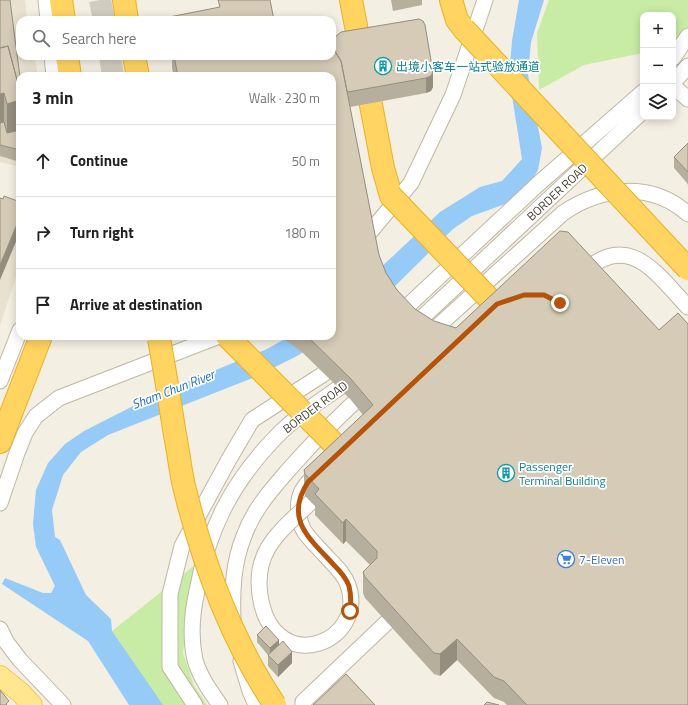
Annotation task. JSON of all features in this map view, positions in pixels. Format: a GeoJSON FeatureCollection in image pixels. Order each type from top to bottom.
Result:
{"type":"FeatureCollection","features":[{"type":"Feature","properties":{"kind":"highway"},"geometry":{"type":"LineString","coordinates":[[62,0],[64,16]]}},
{"type":"Feature","properties":{"kind":"highway"},"geometry":{"type":"LineString","coordinates":[[124,0],[126,16]]}},
{"type":"Feature","properties":{"kind":"highway"},"geometry":{"type":"LineString","coordinates":[[351,0],[382,168],[392,196],[504,309]]}},
{"type":"Feature","properties":{"kind":"highway"},"geometry":{"type":"LineString","coordinates":[[451,0],[457,20],[464,29],[688,269]]}},
{"type":"Feature","properties":{"kind":"highway"},"geometry":{"type":"LineString","coordinates":[[68,60],[69,72]]}},
{"type":"Feature","properties":{"kind":"highway"},"geometry":{"type":"LineString","coordinates":[[135,60],[137,72]]}},
{"type":"Feature","properties":{"kind":"highway"},"geometry":{"type":"LineString","coordinates":[[0,442],[39,340]]}},
{"type":"Feature","properties":{"kind":"highway"},"geometry":{"type":"LineString","coordinates":[[159,340],[183,481],[198,536],[227,619],[262,686],[275,705]]}},
{"type":"Feature","properties":{"kind":"highway"},"geometry":{"type":"LineString","coordinates":[[231,340],[350,458]]}},
{"type":"Feature","properties":{"kind":"main road"},"geometry":{"type":"LineString","coordinates":[[0,676],[21,693],[32,705]]}},
{"type":"Feature","properties":{"kind":"street"},"geometry":{"type":"LineString","coordinates":[[46,0],[48,16]]}},
{"type":"Feature","properties":{"kind":"street"},"geometry":{"type":"LineString","coordinates":[[336,265],[360,244],[411,183],[453,95],[485,0]]}},
{"type":"Feature","properties":{"kind":"street"},"geometry":{"type":"LineString","coordinates":[[676,54],[688,36]]}},
{"type":"Feature","properties":{"kind":"street"},"geometry":{"type":"LineString","coordinates":[[52,60],[54,72]]}},
{"type":"Feature","properties":{"kind":"street"},"geometry":{"type":"LineString","coordinates":[[674,84],[688,66]]}},
{"type":"Feature","properties":{"kind":"street"},"geometry":{"type":"LineString","coordinates":[[676,88],[688,100]]}},
{"type":"Feature","properties":{"kind":"street"},"geometry":{"type":"LineString","coordinates":[[386,326],[543,180],[640,95]]}},
{"type":"Feature","properties":{"kind":"street","name":"BORDER ROAD"},"geometry":{"type":"LineString","coordinates":[[399,339],[640,114]]}},
{"type":"Feature","properties":{"kind":"street"},"geometry":{"type":"LineString","coordinates":[[418,345],[563,213],[582,201],[602,194],[625,191],[637,192],[668,200],[688,214]]}},
{"type":"Feature","properties":{"kind":"street"},"geometry":{"type":"LineString","coordinates":[[567,287],[593,263],[610,255],[622,255],[642,261],[688,307]]}},
{"type":"Feature","properties":{"kind":"street"},"geometry":{"type":"LineString","coordinates":[[0,380],[16,340]]}},
{"type":"Feature","properties":{"kind":"street"},"geometry":{"type":"LineString","coordinates":[[0,503],[25,433],[36,416],[53,402],[59,398],[209,340]]}},
{"type":"Feature","properties":{"kind":"street"},"geometry":{"type":"LineString","coordinates":[[195,705],[170,667],[170,594],[182,546],[252,420],[322,375],[352,353]]}},
{"type":"Feature","properties":{"kind":"street","name":"BORDER ROAD"},"geometry":{"type":"LineString","coordinates":[[220,705],[200,674],[195,660],[192,640],[192,622],[200,574],[206,549],[218,521],[234,489],[274,438],[307,410],[364,369]]}},
{"type":"Feature","properties":{"kind":"street"},"geometry":{"type":"LineString","coordinates":[[256,705],[250,691],[233,625],[232,595],[234,568],[244,536],[252,517],[266,496],[342,413],[377,382]]}},
{"type":"Feature","properties":{"kind":"street"},"geometry":{"type":"LineString","coordinates":[[316,497],[279,533],[272,541],[260,568],[259,588],[266,618],[274,631],[286,640],[302,645],[318,644],[332,638],[343,626],[347,618],[351,602],[349,586],[341,572],[309,538],[301,524],[298,509],[301,493],[308,482],[350,458]]}},
{"type":"Feature","properties":{"kind":"street"},"geometry":{"type":"LineString","coordinates":[[303,705],[303,702],[410,601]]}},
{"type":"Feature","properties":{"kind":"street"},"geometry":{"type":"LineString","coordinates":[[0,629],[7,643],[20,660],[63,705]]}},
{"type":"Feature","properties":{"kind":"shaded area"},"geometry":{"type":"Polygon","coordinates":[[[0,0],[25,0],[27,16],[16,16],[16,60],[35,60],[37,72],[16,72],[16,166],[0,162],[0,0]]]}},
{"type":"Feature","properties":{"kind":"shaded area"},"geometry":{"type":"Polygon","coordinates":[[[0,199],[16,203],[16,277],[0,325],[0,199]]]}},
{"type":"Feature","properties":{"kind":"green space"},"geometry":{"type":"Polygon","coordinates":[[[549,0],[688,0],[688,32],[676,51],[676,12],[640,12],[640,54],[584,65],[539,90],[537,33],[549,0]]]}},
{"type":"Feature","properties":{"kind":"green space"},"geometry":{"type":"Polygon","coordinates":[[[196,564],[192,583],[183,653],[194,685],[207,705],[160,705],[112,631],[196,564]]]}},
{"type":"Feature","properties":{"kind":"water"},"geometry":{"type":"Polygon","coordinates":[[[519,0],[544,0],[531,42],[528,75],[542,148],[538,170],[525,192],[505,204],[472,216],[453,229],[395,286],[350,324],[336,312],[336,305],[377,271],[440,212],[480,187],[502,181],[522,159],[509,77],[512,41],[519,0]]]}},
{"type":"Feature","properties":{"kind":"water","name":"Sham Chun River"},"geometry":{"type":"Polygon","coordinates":[[[283,340],[323,340],[297,356],[255,377],[108,435],[81,452],[63,475],[52,510],[55,537],[60,540],[86,595],[111,619],[112,631],[163,705],[129,705],[88,641],[2,584],[5,578],[43,593],[51,593],[55,586],[36,547],[33,524],[36,490],[48,463],[65,444],[84,431],[155,395],[267,349],[283,340]]]}},
{"type":"Feature","properties":{"kind":"building"},"geometry":{"type":"Polygon","coordinates":[[[0,0],[10,0],[16,46],[16,60],[18,60],[19,72],[16,72],[16,76],[8,46],[0,48],[0,0]]]}},
{"type":"Feature","properties":{"kind":"building"},"geometry":{"type":"Polygon","coordinates":[[[218,0],[270,0],[273,16],[174,16],[220,7],[218,0]]]}},
{"type":"Feature","properties":{"kind":"building","name":"出境小客车一站式验放通道"},"geometry":{"type":"Polygon","coordinates":[[[419,19],[423,21],[425,25],[433,72],[431,76],[426,78],[348,92],[341,61],[336,53],[336,36],[341,32],[419,19]]]}},
{"type":"Feature","properties":{"kind":"building"},"geometry":{"type":"Polygon","coordinates":[[[8,46],[16,76],[16,101],[7,104],[4,93],[0,94],[0,48],[8,46]]]}},
{"type":"Feature","properties":{"kind":"building","name":"Passenger Terminal Building"},"geometry":{"type":"Polygon","coordinates":[[[336,53],[341,61],[379,255],[386,273],[397,290],[415,309],[434,321],[456,328],[560,231],[568,232],[659,330],[678,313],[688,324],[688,705],[527,705],[504,681],[494,677],[457,639],[440,654],[434,653],[365,577],[363,572],[377,558],[377,551],[346,519],[343,523],[315,494],[319,489],[305,474],[304,470],[373,405],[351,379],[311,340],[336,340],[336,72],[177,72],[175,60],[336,60],[336,53]]]}},
{"type":"Feature","properties":{"kind":"building"},"geometry":{"type":"Polygon","coordinates":[[[4,122],[7,133],[16,131],[16,149],[0,145],[0,123],[4,122]]]}},
{"type":"Feature","properties":{"kind":"building"},"geometry":{"type":"Polygon","coordinates":[[[688,143],[688,172],[674,157],[688,143]]]}},
{"type":"Feature","properties":{"kind":"building"},"geometry":{"type":"Polygon","coordinates":[[[4,196],[16,200],[16,227],[0,265],[0,198],[3,199],[4,196]]]}},
{"type":"Feature","properties":{"kind":"building"},"geometry":{"type":"Polygon","coordinates":[[[266,626],[279,640],[270,648],[257,635],[266,626]]]}},
{"type":"Feature","properties":{"kind":"building"},"geometry":{"type":"Polygon","coordinates":[[[283,641],[292,652],[278,665],[268,655],[283,641]]]}},
{"type":"Feature","properties":{"kind":"building"},"geometry":{"type":"Polygon","coordinates":[[[346,674],[375,705],[313,705],[346,674]]]}},
{"type":"Feature","properties":{"kind":"building"},"geometry":{"type":"Polygon","coordinates":[[[0,690],[9,701],[6,704],[7,705],[0,705],[0,690]]]}},
{"type":"Feature","properties":{"kind":"building"},"geometry":{"type":"Polygon","coordinates":[[[487,702],[499,705],[484,705],[487,702]]]}},
{"type":"Feature","properties":{"kind":"tunnel"},"geometry":{"type":"LineString","coordinates":[[100,0],[103,16]]}},
{"type":"Feature","properties":{"kind":"tunnel"},"geometry":{"type":"LineString","coordinates":[[111,60],[112,72]]}},
{"type":"Feature","properties":{"kind":"place","name":"出境小客车一站式验放通道"},"geometry":{"type":"Point","coordinates":[383,66]}},
{"type":"Feature","properties":{"kind":"place","name":"Passenger Terminal Building"},"geometry":{"type":"Point","coordinates":[506,473]}},
{"type":"Feature","properties":{"kind":"place","name":"7-Eleven"},"geometry":{"type":"Point","coordinates":[566,559]}},
{"type":"Feature","properties":{"kind":"route"},"geometry":{"type":"LineString","coordinates":[[350,611],[351,602],[349,586],[346,579],[309,538],[301,524],[298,509],[301,493],[308,482],[497,304],[524,295],[544,295],[560,303]]}}]}
